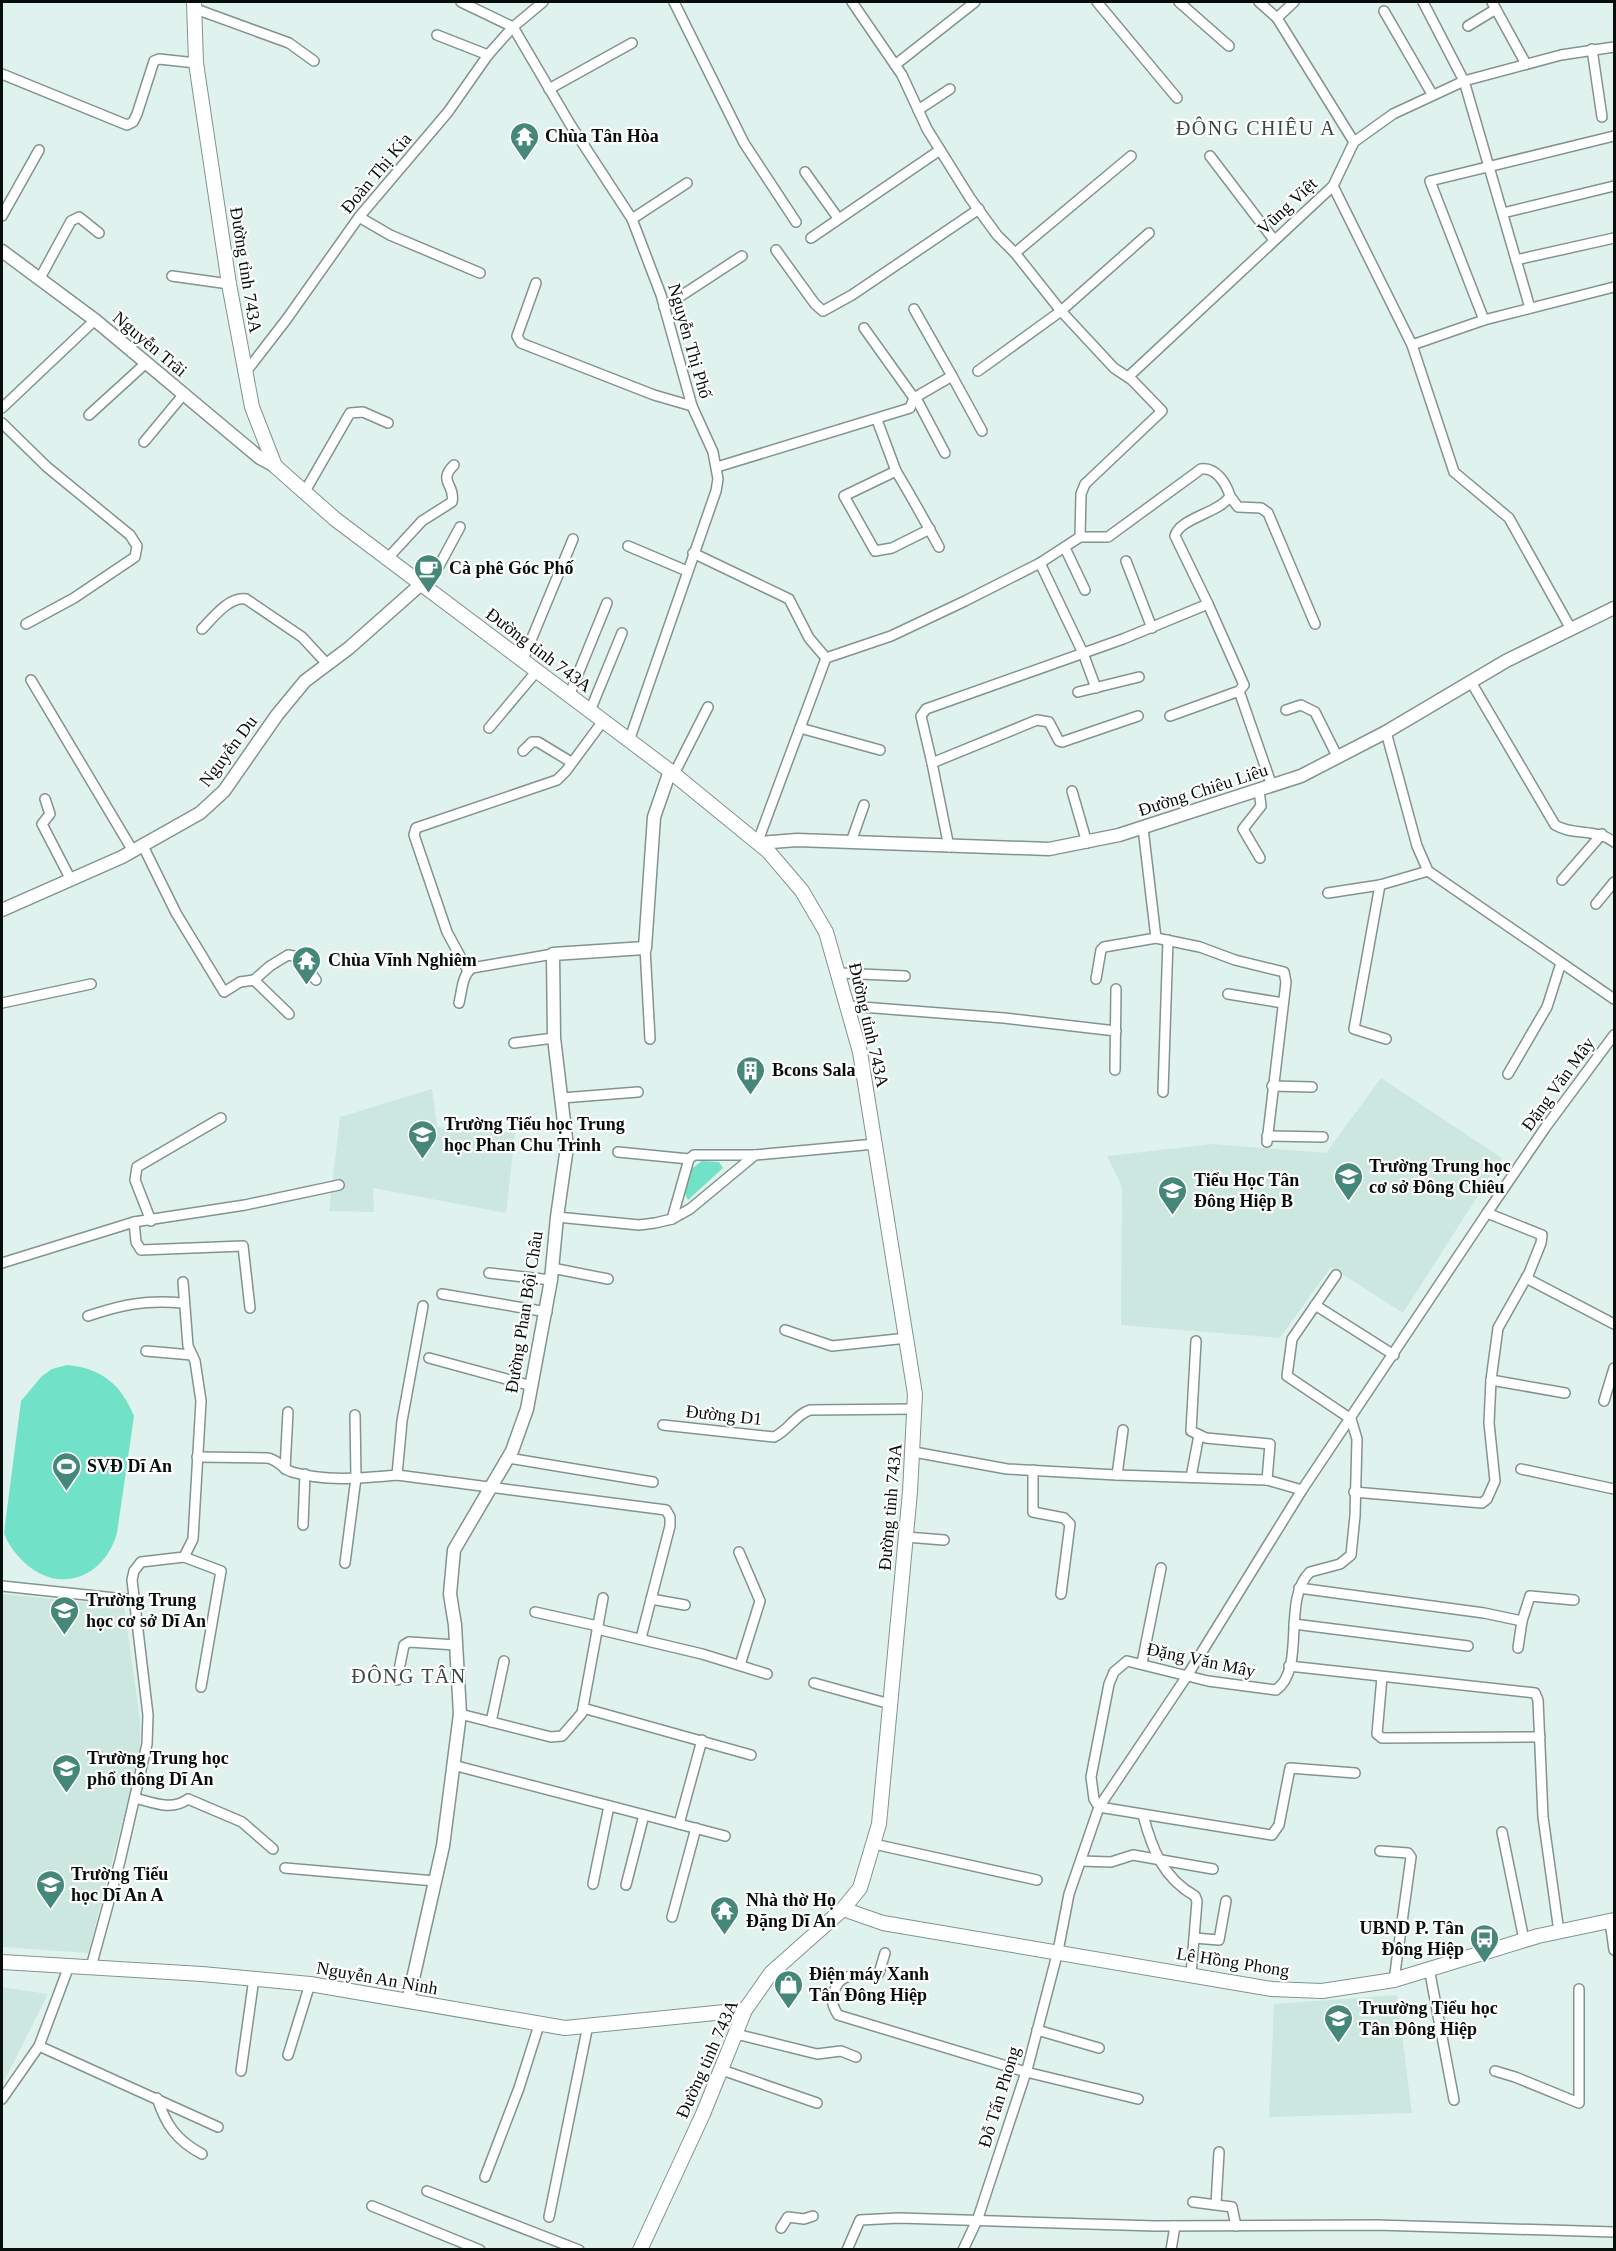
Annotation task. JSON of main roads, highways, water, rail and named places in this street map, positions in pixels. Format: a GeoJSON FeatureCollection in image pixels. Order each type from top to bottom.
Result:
{"type":"FeatureCollection","features":[{"type":"Feature","properties":{"kind":"main road","name":"Đường tỉnh 743A"},"geometry":{"type":"LineString","coordinates":[[193,5],[196,63],[244,373],[261,436],[275,466],[304,493],[423,588],[672,772],[759,842],[807,899],[826,932],[849,1006],[860,1052],[907,1338],[915,1409],[914,1452],[881,1808],[874,1844],[861,1888],[843,1909],[771,1973],[745,2010],[722,2070],[640,2250]]}},
{"type":"Feature","properties":{"kind":"main road","name":"Lê Hồng Phong"},"geometry":{"type":"LineString","coordinates":[[843,1909],[883,1923],[1272,1989],[1297,1990],[1342,1989],[1394,1980],[1524,1940],[1612,1920]]}},
{"type":"Feature","properties":{"kind":"main road","name":"Nguyễn An Ninh"},"geometry":{"type":"LineString","coordinates":[[2,1962],[254,1978],[310,1984],[565,2028],[745,2010]]}},
{"type":"Feature","properties":{"kind":"place","name":"Chùa Tân Hòa"},"geometry":{"type":"Point","coordinates":[524,162]}},
{"type":"Feature","properties":{"kind":"place","name":"Cà phê Góc Phố"},"geometry":{"type":"Point","coordinates":[428,594]}},
{"type":"Feature","properties":{"kind":"place","name":"Chùa Vĩnh Nghiêm"},"geometry":{"type":"Point","coordinates":[307,986]}},
{"type":"Feature","properties":{"kind":"place","name":"Bcons Sala"},"geometry":{"type":"Point","coordinates":[751,1096]}},
{"type":"Feature","properties":{"kind":"place","name":"Trường Tiểu học Trung học Phan Chu Trinh"},"geometry":{"type":"Point","coordinates":[423,1160]}},
{"type":"Feature","properties":{"kind":"place","name":"Trường Trung học cơ sở Đông Chiêu"},"geometry":{"type":"Point","coordinates":[1348,1202]}},
{"type":"Feature","properties":{"kind":"place","name":"Tiểu Học Tân Đông Hiệp B"},"geometry":{"type":"Point","coordinates":[1173,1216]}},
{"type":"Feature","properties":{"kind":"place","name":"SVĐ Dĩ An"},"geometry":{"type":"Point","coordinates":[66,1492]}},
{"type":"Feature","properties":{"kind":"place","name":"Trường Trung học cơ sở Dĩ An"},"geometry":{"type":"Point","coordinates":[65,1636]}},
{"type":"Feature","properties":{"kind":"place","name":"Trường Trung học phổ thông Dĩ An"},"geometry":{"type":"Point","coordinates":[66,1794]}},
{"type":"Feature","properties":{"kind":"place","name":"Trường Tiểu học Dĩ An A"},"geometry":{"type":"Point","coordinates":[50,1910]}},
{"type":"Feature","properties":{"kind":"place","name":"Nhà thờ Họ Đặng Dĩ An"},"geometry":{"type":"Point","coordinates":[725,1936]}},
{"type":"Feature","properties":{"kind":"place","name":"UBND P. Tân Đông Hiệp"},"geometry":{"type":"Point","coordinates":[1485,1964]}},
{"type":"Feature","properties":{"kind":"place","name":"Điện máy Xanh Tân Đông Hiệp"},"geometry":{"type":"Point","coordinates":[788,2010]}},
{"type":"Feature","properties":{"kind":"place","name":"Truường Tiểu học Tân Đông Hiệp"},"geometry":{"type":"Point","coordinates":[1338,2044]}},
{"type":"Feature","properties":{"kind":"district","name":"ĐÔNG CHIÊU A"},"geometry":{"type":"Point","coordinates":[1256,128]}},
{"type":"Feature","properties":{"kind":"district","name":"ĐÔNG TÂN"},"geometry":{"type":"Point","coordinates":[409,1676]}}]}
